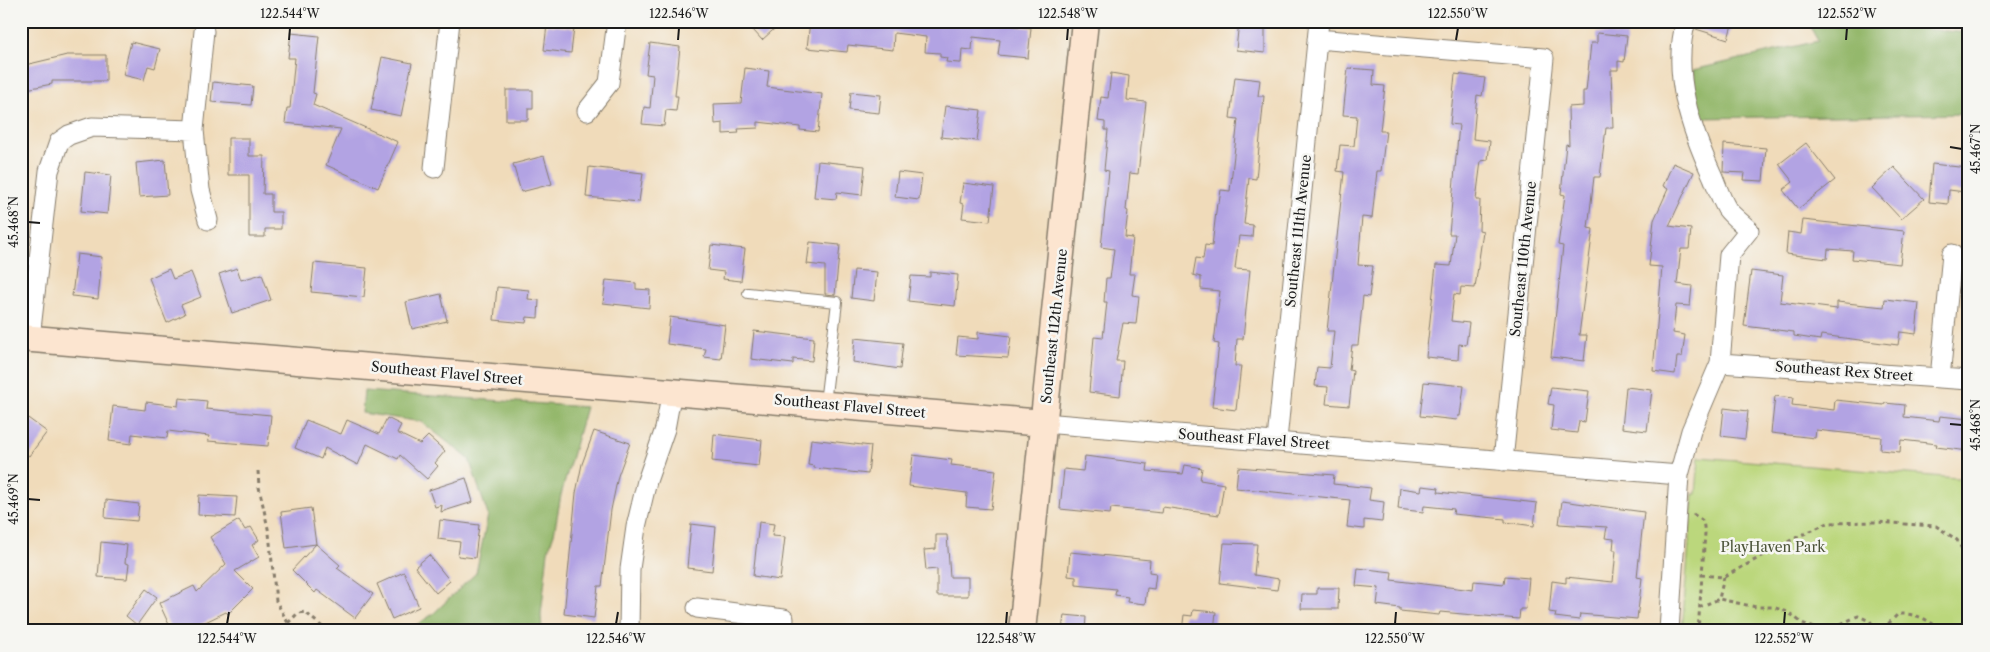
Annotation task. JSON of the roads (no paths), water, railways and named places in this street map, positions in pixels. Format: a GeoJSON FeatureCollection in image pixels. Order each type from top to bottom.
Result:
{"type":"FeatureCollection","features":[{"type":"Feature","properties":{"kind":"street"},"geometry":{"type":"LineString","coordinates":[[434,168],[450,21]]}},
{"type":"Feature","properties":{"kind":"street"},"geometry":{"type":"LineString","coordinates":[[587,111],[609,83],[617,21]]}},
{"type":"Feature","properties":{"kind":"street","name":"Southeast 112th Avenue"},"geometry":{"type":"LineString","coordinates":[[1022,631],[1085,21]]}},
{"type":"Feature","properties":{"kind":"street"},"geometry":{"type":"LineString","coordinates":[[1669,631],[1679,476],[1691,431],[1720,363],[1729,255],[1749,230],[1727,209],[1697,140],[1681,80],[1680,41],[1686,21]]}},
{"type":"Feature","properties":{"kind":"street","name":"Southeast 110th Avenue"},"geometry":{"type":"LineString","coordinates":[[1318,30],[1544,58],[1503,460]]}},
{"type":"Feature","properties":{"kind":"street","name":"Southeast 111th Avenue"},"geometry":{"type":"LineString","coordinates":[[1277,440],[1318,30]]}},
{"type":"Feature","properties":{"kind":"street"},"geometry":{"type":"LineString","coordinates":[[204,31],[194,130],[200,190],[208,220]]}},
{"type":"Feature","properties":{"kind":"street"},"geometry":{"type":"LineString","coordinates":[[26,338],[49,171],[59,142],[69,135],[92,127],[194,130]]}},
{"type":"Feature","properties":{"kind":"street"},"geometry":{"type":"LineString","coordinates":[[1940,378],[1952,254]]}},
{"type":"Feature","properties":{"kind":"street","name":"Southeast Flavel Street"},"geometry":{"type":"LineString","coordinates":[[26,338],[1044,423],[1277,440],[1679,476]]}},
{"type":"Feature","properties":{"kind":"street","name":"Southeast Rex Street"},"geometry":{"type":"LineString","coordinates":[[1720,363],[1969,380]]}},
{"type":"Feature","properties":{"kind":"street"},"geometry":{"type":"LineString","coordinates":[[630,631],[630,569],[636,527],[647,481],[664,429],[672,391]]}},
{"type":"Feature","properties":{"kind":"street"},"geometry":{"type":"LineString","coordinates":[[697,608],[784,625]]}},
{"type":"Feature","properties":{"kind":"lane"},"geometry":{"type":"LineString","coordinates":[[1680,21],[1680,41]]}},
{"type":"Feature","properties":{"kind":"lane"},"geometry":{"type":"LineString","coordinates":[[748,294],[837,302],[824,404]]}},
{"type":"Feature","properties":{"kind":"park label","name":"PlayHaven Park"},"geometry":{"type":"Point","coordinates":[1773,547]}}]}
